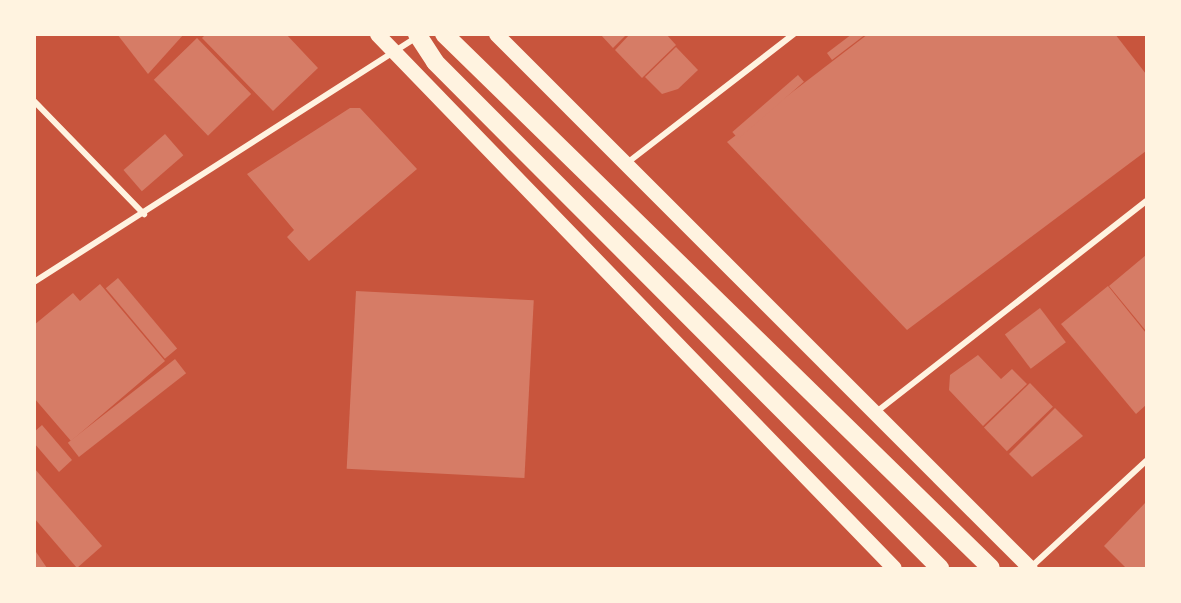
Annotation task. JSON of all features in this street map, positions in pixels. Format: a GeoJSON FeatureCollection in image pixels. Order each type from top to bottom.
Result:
{"type":"FeatureCollection","features":[{"type":"Feature","properties":{"kind":"highway"},"geometry":{"type":"LineString","coordinates":[[419,34],[435,62],[940,568]]}},
{"type":"Feature","properties":{"kind":"highway"},"geometry":{"type":"LineString","coordinates":[[444,34],[991,568]]}},
{"type":"Feature","properties":{"kind":"main road"},"geometry":{"type":"LineString","coordinates":[[377,34],[894,568]]}},
{"type":"Feature","properties":{"kind":"main road"},"geometry":{"type":"LineString","coordinates":[[496,34],[624,165],[1029,568]]}},
{"type":"Feature","properties":{"kind":"street"},"geometry":{"type":"LineString","coordinates":[[34,282],[419,34]]}},
{"type":"Feature","properties":{"kind":"street"},"geometry":{"type":"LineString","coordinates":[[624,165],[794,34]]}},
{"type":"Feature","properties":{"kind":"street"},"geometry":{"type":"LineString","coordinates":[[34,101],[144,213]]}},
{"type":"Feature","properties":{"kind":"street"},"geometry":{"type":"LineString","coordinates":[[874,414],[1146,201]]}},
{"type":"Feature","properties":{"kind":"street"},"geometry":{"type":"LineString","coordinates":[[1029,568],[1146,461]]}},
{"type":"Feature","properties":{"kind":"building"},"geometry":{"type":"Polygon","coordinates":[[[117,34],[184,34],[148,74],[117,34]]]}},
{"type":"Feature","properties":{"kind":"building"},"geometry":{"type":"Polygon","coordinates":[[[206,34],[286,34],[318,68],[273,111],[202,38],[206,34]]]}},
{"type":"Feature","properties":{"kind":"building"},"geometry":{"type":"Polygon","coordinates":[[[600,34],[627,34],[613,48],[600,34]]]}},
{"type":"Feature","properties":{"kind":"building"},"geometry":{"type":"Polygon","coordinates":[[[630,34],[666,34],[676,45],[642,78],[615,50],[630,34]]]}},
{"type":"Feature","properties":{"kind":"building"},"geometry":{"type":"Polygon","coordinates":[[[852,34],[866,34],[832,60],[827,53],[852,34]]]}},
{"type":"Feature","properties":{"kind":"building"},"geometry":{"type":"Polygon","coordinates":[[[868,34],[1115,34],[1146,74],[1146,151],[907,330],[727,142],[868,34]]]}},
{"type":"Feature","properties":{"kind":"building"},"geometry":{"type":"Polygon","coordinates":[[[197,38],[251,94],[208,136],[154,80],[197,38]]]}},
{"type":"Feature","properties":{"kind":"building"},"geometry":{"type":"Polygon","coordinates":[[[676,47],[698,70],[678,89],[662,94],[645,77],[676,47]]]}},
{"type":"Feature","properties":{"kind":"building"},"geometry":{"type":"Polygon","coordinates":[[[798,75],[804,82],[738,139],[732,132],[798,75]]]}},
{"type":"Feature","properties":{"kind":"building"},"geometry":{"type":"Polygon","coordinates":[[[350,108],[360,108],[417,169],[309,261],[287,237],[294,230],[247,174],[350,108]]]}},
{"type":"Feature","properties":{"kind":"building"},"geometry":{"type":"Polygon","coordinates":[[[165,134],[183,155],[142,191],[123,170],[165,134]]]}},
{"type":"Feature","properties":{"kind":"building"},"geometry":{"type":"Polygon","coordinates":[[[1146,255],[1146,331],[1109,286],[1146,255]]]}},
{"type":"Feature","properties":{"kind":"building"},"geometry":{"type":"Polygon","coordinates":[[[118,278],[177,348],[165,359],[106,288],[118,278]]]}},
{"type":"Feature","properties":{"kind":"building"},"geometry":{"type":"Polygon","coordinates":[[[100,284],[165,361],[71,441],[34,398],[34,325],[73,293],[80,301],[100,284]]]}},
{"type":"Feature","properties":{"kind":"building"},"geometry":{"type":"Polygon","coordinates":[[[1108,286],[1146,333],[1146,405],[1136,414],[1061,324],[1108,286]]]}},
{"type":"Feature","properties":{"kind":"building"},"geometry":{"type":"Polygon","coordinates":[[[356,291],[534,300],[524,478],[347,469],[356,291]]]}},
{"type":"Feature","properties":{"kind":"building"},"geometry":{"type":"Polygon","coordinates":[[[1040,308],[1066,342],[1031,369],[1005,334],[1040,308]]]}},
{"type":"Feature","properties":{"kind":"building"},"geometry":{"type":"Polygon","coordinates":[[[978,355],[1001,379],[1012,369],[1027,384],[983,426],[949,390],[950,375],[978,355]]]}},
{"type":"Feature","properties":{"kind":"building"},"geometry":{"type":"Polygon","coordinates":[[[175,359],[186,373],[79,457],[68,443],[175,359]]]}},
{"type":"Feature","properties":{"kind":"building"},"geometry":{"type":"Polygon","coordinates":[[[1030,383],[1053,407],[1007,451],[984,427],[1030,383]]]}},
{"type":"Feature","properties":{"kind":"building"},"geometry":{"type":"Polygon","coordinates":[[[1055,408],[1083,436],[1032,477],[1009,454],[1055,408]]]}},
{"type":"Feature","properties":{"kind":"building"},"geometry":{"type":"Polygon","coordinates":[[[42,425],[72,460],[59,472],[34,443],[34,432],[42,425]]]}},
{"type":"Feature","properties":{"kind":"building"},"geometry":{"type":"Polygon","coordinates":[[[34,468],[102,546],[77,568],[34,518],[34,468]]]}},
{"type":"Feature","properties":{"kind":"building"},"geometry":{"type":"Polygon","coordinates":[[[1146,502],[1146,568],[1126,568],[1104,546],[1146,502]]]}},
{"type":"Feature","properties":{"kind":"building"},"geometry":{"type":"Polygon","coordinates":[[[34,549],[47,568],[34,568],[34,549]]]}}]}
